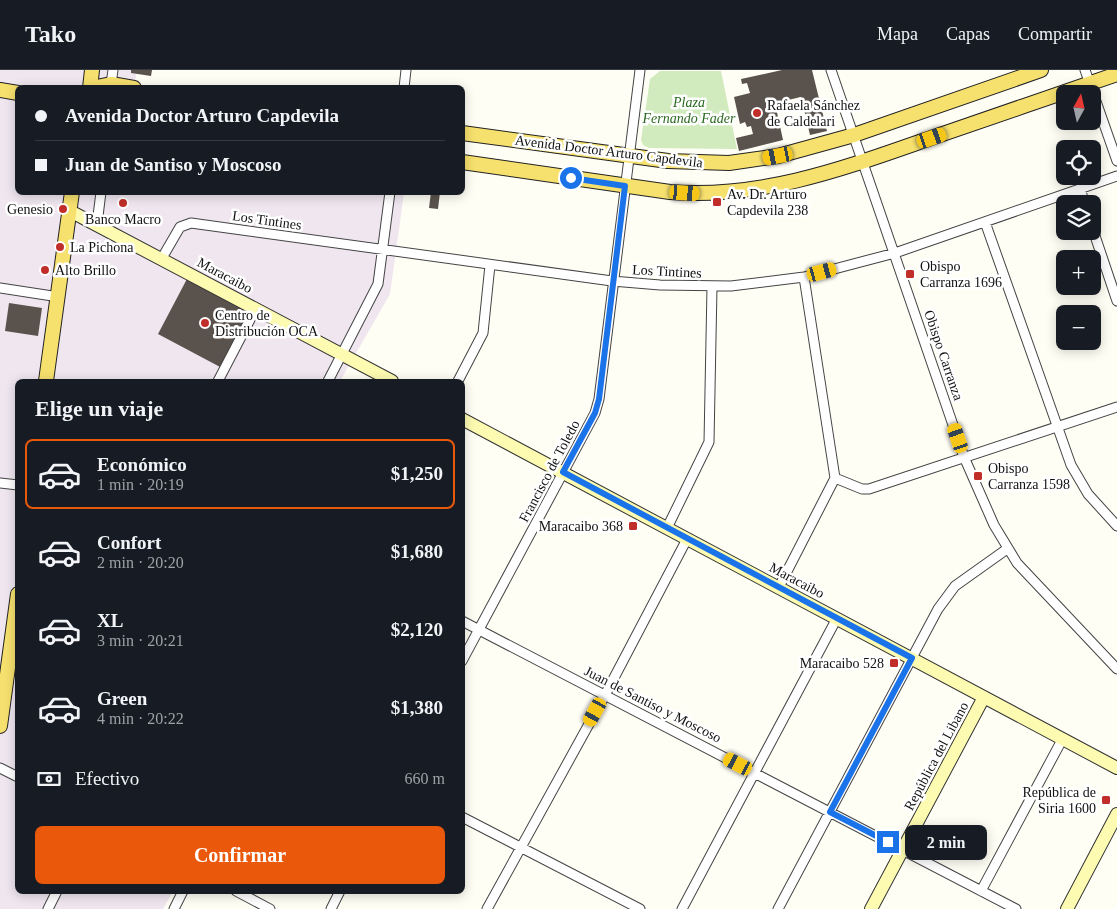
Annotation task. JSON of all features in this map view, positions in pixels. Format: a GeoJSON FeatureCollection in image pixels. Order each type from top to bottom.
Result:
{"type":"FeatureCollection","features":[{"type":"Feature","properties":{"kind":"main road"},"geometry":{"type":"LineString","coordinates":[[82,85],[85,70]]}},
{"type":"Feature","properties":{"kind":"main road"},"geometry":{"type":"LineString","coordinates":[[91,85],[92,70]]}},
{"type":"Feature","properties":{"kind":"main road","name":"Avenida Doctor Arturo Capdevila"},"geometry":{"type":"LineString","coordinates":[[465,133],[628,156],[702,164],[752,161],[854,135],[1042,70]]}},
{"type":"Feature","properties":{"kind":"main road"},"geometry":{"type":"LineString","coordinates":[[465,162],[625,186],[690,193],[726,194],[762,188],[863,162],[1117,74]]}},
{"type":"Feature","properties":{"kind":"main road"},"geometry":{"type":"LineString","coordinates":[[107,85],[118,85]]}},
{"type":"Feature","properties":{"kind":"main road"},"geometry":{"type":"LineString","coordinates":[[0,90],[15,92]]}},
{"type":"Feature","properties":{"kind":"main road"},"geometry":{"type":"LineString","coordinates":[[46,379],[72,195]]}},
{"type":"Feature","properties":{"kind":"main road","name":"Maracaibo"},"geometry":{"type":"LineString","coordinates":[[70,211],[388,379]]}},
{"type":"Feature","properties":{"kind":"main road","name":"Maracaibo"},"geometry":{"type":"LineString","coordinates":[[465,421],[1117,768]]}},
{"type":"Feature","properties":{"kind":"main road"},"geometry":{"type":"LineString","coordinates":[[0,726],[3,680],[15,611]]}},
{"type":"Feature","properties":{"kind":"main road","name":"República del Libano"},"geometry":{"type":"LineString","coordinates":[[871,909],[984,697]]}},
{"type":"Feature","properties":{"kind":"main road"},"geometry":{"type":"LineString","coordinates":[[1067,909],[1117,814]]}},
{"type":"Feature","properties":{"kind":"street"},"geometry":{"type":"LineString","coordinates":[[112,84],[113,70]]}},
{"type":"Feature","properties":{"kind":"street"},"geometry":{"type":"LineString","coordinates":[[404,85],[406,70]]}},
{"type":"Feature","properties":{"kind":"street","name":"Francisco de Toledo"},"geometry":{"type":"LineString","coordinates":[[465,656],[595,413],[599,399],[612,281],[640,70]]}},
{"type":"Feature","properties":{"kind":"street","name":"Obispo Carranza"},"geometry":{"type":"LineString","coordinates":[[831,70],[964,457],[987,510],[1007,549],[1043,592],[1117,669]]}},
{"type":"Feature","properties":{"kind":"street"},"geometry":{"type":"LineString","coordinates":[[1084,70],[1117,161]]}},
{"type":"Feature","properties":{"kind":"street","name":"Los Tintines"},"geometry":{"type":"LineString","coordinates":[[162,258],[180,228],[191,223],[612,281],[712,286],[773,282],[804,277],[895,253],[1117,176]]}},
{"type":"Feature","properties":{"kind":"street"},"geometry":{"type":"LineString","coordinates":[[1080,189],[1082,195]]}},
{"type":"Feature","properties":{"kind":"street"},"geometry":{"type":"LineString","coordinates":[[97,224],[101,195]]}},
{"type":"Feature","properties":{"kind":"street"},"geometry":{"type":"LineString","coordinates":[[329,379],[375,293],[390,195]]}},
{"type":"Feature","properties":{"kind":"street"},"geometry":{"type":"LineString","coordinates":[[985,222],[1055,426],[1079,480],[1088,494],[1117,526]]}},
{"type":"Feature","properties":{"kind":"street"},"geometry":{"type":"LineString","coordinates":[[1096,240],[1117,301]]}},
{"type":"Feature","properties":{"kind":"street"},"geometry":{"type":"LineString","coordinates":[[459,379],[483,333],[490,265]]}},
{"type":"Feature","properties":{"kind":"street"},"geometry":{"type":"LineString","coordinates":[[779,587],[836,478],[804,277]]}},
{"type":"Feature","properties":{"kind":"street"},"geometry":{"type":"LineString","coordinates":[[667,528],[709,442],[712,286]]}},
{"type":"Feature","properties":{"kind":"street"},"geometry":{"type":"LineString","coordinates":[[0,288],[59,297]]}},
{"type":"Feature","properties":{"kind":"street"},"geometry":{"type":"LineString","coordinates":[[219,379],[256,308]]}},
{"type":"Feature","properties":{"kind":"street"},"geometry":{"type":"LineString","coordinates":[[836,478],[862,489],[870,489],[1055,426],[1117,407]]}},
{"type":"Feature","properties":{"kind":"street"},"geometry":{"type":"LineString","coordinates":[[0,483],[15,485]]}},
{"type":"Feature","properties":{"kind":"street"},"geometry":{"type":"LineString","coordinates":[[487,909],[605,695],[687,538]]}},
{"type":"Feature","properties":{"kind":"street"},"geometry":{"type":"LineString","coordinates":[[778,909],[938,608],[955,586],[1007,549]]}},
{"type":"Feature","properties":{"kind":"street"},"geometry":{"type":"LineString","coordinates":[[682,909],[837,618]]}},
{"type":"Feature","properties":{"kind":"street","name":"Juan de Santiso y Moscoso"},"geometry":{"type":"LineString","coordinates":[[465,622],[1016,909]]}},
{"type":"Feature","properties":{"kind":"street"},"geometry":{"type":"LineString","coordinates":[[981,891],[1062,738]]}},
{"type":"Feature","properties":{"kind":"street"},"geometry":{"type":"LineString","coordinates":[[0,768],[15,776]]}},
{"type":"Feature","properties":{"kind":"street"},"geometry":{"type":"LineString","coordinates":[[465,819],[640,909]]}},
{"type":"Feature","properties":{"kind":"street"},"geometry":{"type":"LineString","coordinates":[[48,909],[56,894]]}},
{"type":"Feature","properties":{"kind":"street"},"geometry":{"type":"LineString","coordinates":[[174,909],[182,894]]}},
{"type":"Feature","properties":{"kind":"street"},"geometry":{"type":"LineString","coordinates":[[242,894],[270,909]]}},
{"type":"Feature","properties":{"kind":"street"},"geometry":{"type":"LineString","coordinates":[[331,909],[338,894]]}},
{"type":"Feature","properties":{"kind":"shaded area"},"geometry":{"type":"Polygon","coordinates":[[[0,70],[137,70],[134,85],[15,85],[15,195],[404,195],[390,294],[341,379],[15,379],[15,894],[171,894],[163,909],[0,909],[0,70]]]}},
{"type":"Feature","properties":{"kind":"green space","name":"Plaza Fernando Fader"},"geometry":{"type":"Polygon","coordinates":[[[660,71],[721,71],[737,149],[649,148],[643,145],[641,140],[650,79],[660,71]]]}},
{"type":"Feature","properties":{"kind":"building"},"geometry":{"type":"Polygon","coordinates":[[[131,70],[152,70],[151,76],[131,73],[131,70]]]}},
{"type":"Feature","properties":{"kind":"building","name":"Rafaela Sánchez de Caldelari"},"geometry":{"type":"Polygon","coordinates":[[[782,70],[812,70],[827,131],[810,135],[801,97],[775,103],[783,140],[739,151],[736,138],[753,134],[751,126],[747,127],[745,122],[740,124],[734,97],[750,93],[747,83],[742,84],[741,79],[782,70]]]}},
{"type":"Feature","properties":{"kind":"building"},"geometry":{"type":"Polygon","coordinates":[[[431,195],[440,195],[438,209],[429,208],[431,195]]]}},
{"type":"Feature","properties":{"kind":"building","name":"Centro de Distribución OCA"},"geometry":{"type":"Polygon","coordinates":[[[188,277],[252,311],[222,368],[158,334],[188,277]]]}},
{"type":"Feature","properties":{"kind":"building"},"geometry":{"type":"Polygon","coordinates":[[[9,303],[42,308],[38,336],[5,331],[9,303]]]}},
{"type":"Feature","properties":{"kind":"place","name":"Rafaela Sánchez de Caldelari"},"geometry":{"type":"Point","coordinates":[757,113]}},
{"type":"Feature","properties":{"kind":"place","name":"Av. Dr. Arturo Capdevila 238"},"geometry":{"type":"Point","coordinates":[717,202]}},
{"type":"Feature","properties":{"kind":"place","name":"Banco Macro"},"geometry":{"type":"Point","coordinates":[123,203]}},
{"type":"Feature","properties":{"kind":"place","name":"Genesio"},"geometry":{"type":"Point","coordinates":[63,209]}},
{"type":"Feature","properties":{"kind":"place","name":"La Pichona"},"geometry":{"type":"Point","coordinates":[60,247]}},
{"type":"Feature","properties":{"kind":"place","name":"Alto Brillo"},"geometry":{"type":"Point","coordinates":[45,270]}},
{"type":"Feature","properties":{"kind":"place","name":"Obispo Carranza 1696"},"geometry":{"type":"Point","coordinates":[910,274]}},
{"type":"Feature","properties":{"kind":"place","name":"Centro de Distribución OCA"},"geometry":{"type":"Point","coordinates":[205,323]}},
{"type":"Feature","properties":{"kind":"place","name":"Obispo Carranza 1598"},"geometry":{"type":"Point","coordinates":[978,476]}},
{"type":"Feature","properties":{"kind":"place","name":"Maracaibo 368"},"geometry":{"type":"Point","coordinates":[633,526]}},
{"type":"Feature","properties":{"kind":"place","name":"Maracaibo 528"},"geometry":{"type":"Point","coordinates":[894,663]}},
{"type":"Feature","properties":{"kind":"place","name":"República de Siria 1600"},"geometry":{"type":"Point","coordinates":[1106,800]}},
{"type":"Feature","properties":{"kind":"route"},"geometry":{"type":"LineString","coordinates":[[571,178],[625,186],[599,399],[595,413],[563,472],[912,658],[830,812],[888,842]]}}]}
